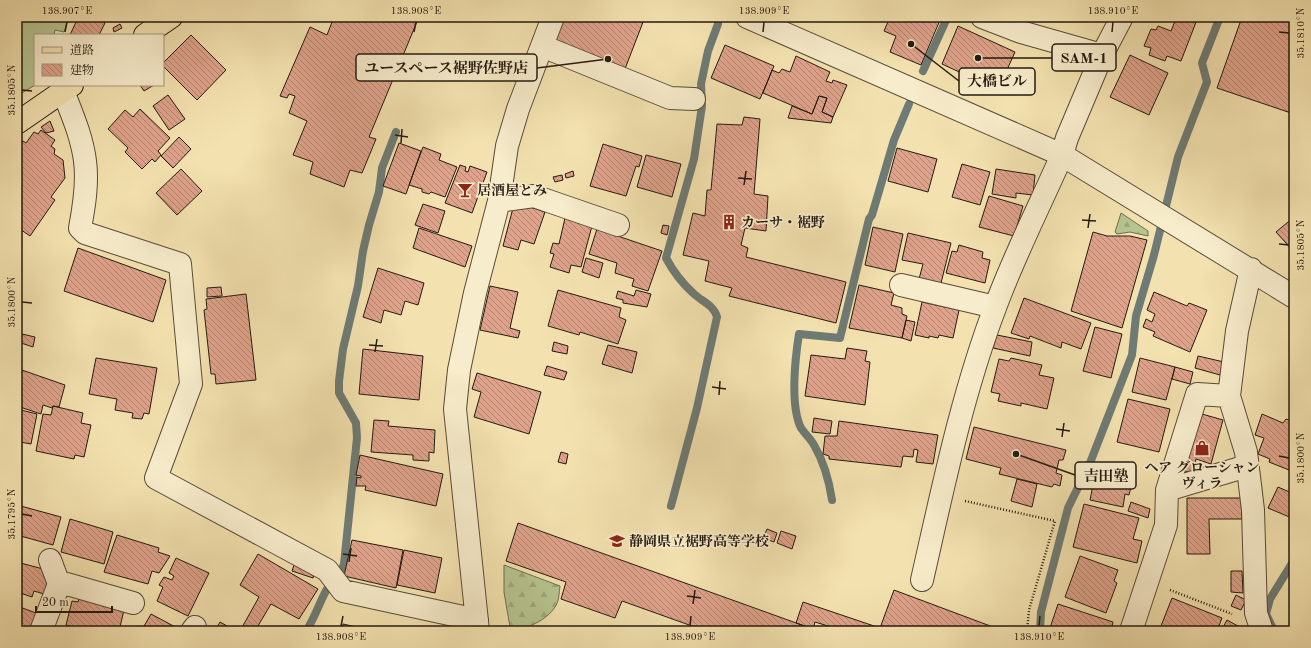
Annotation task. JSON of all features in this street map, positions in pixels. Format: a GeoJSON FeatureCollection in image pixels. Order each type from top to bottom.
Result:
{"type":"FeatureCollection","features":[{"type":"Feature","properties":{"kind":"main road"},"geometry":{"type":"LineString","coordinates":[[146,34],[171,17]]}},
{"type":"Feature","properties":{"kind":"main road"},"geometry":{"type":"LineString","coordinates":[[17,123],[68,88]]}},
{"type":"Feature","properties":{"kind":"street"},"geometry":{"type":"LineString","coordinates":[[68,88],[85,162],[85,199],[80,228],[86,233],[180,264],[191,384],[156,478],[327,570],[342,591],[477,626],[455,409],[459,370],[475,293],[498,201],[507,146],[518,109],[553,17]]}},
{"type":"Feature","properties":{"kind":"street"},"geometry":{"type":"LineString","coordinates":[[747,17],[1062,155],[1251,269],[1294,297]]}},
{"type":"Feature","properties":{"kind":"street"},"geometry":{"type":"LineString","coordinates":[[982,17],[1020,32],[1102,55]]}},
{"type":"Feature","properties":{"kind":"street"},"geometry":{"type":"LineString","coordinates":[[922,580],[941,496],[967,394],[995,307],[1062,155],[1066,138],[1102,55],[1122,17]]}},
{"type":"Feature","properties":{"kind":"street"},"geometry":{"type":"LineString","coordinates":[[542,46],[670,98],[694,99]]}},
{"type":"Feature","properties":{"kind":"street"},"geometry":{"type":"LineString","coordinates":[[498,201],[534,196],[618,225]]}},
{"type":"Feature","properties":{"kind":"street"},"geometry":{"type":"LineString","coordinates":[[1251,269],[1237,331],[1229,396],[1246,452],[1253,510],[1256,613],[1262,628]]}},
{"type":"Feature","properties":{"kind":"street"},"geometry":{"type":"LineString","coordinates":[[901,285],[995,307]]}},
{"type":"Feature","properties":{"kind":"street"},"geometry":{"type":"LineString","coordinates":[[1131,631],[1149,582],[1166,525],[1167,490],[1196,394],[1229,396]]}},
{"type":"Feature","properties":{"kind":"street"},"geometry":{"type":"LineString","coordinates":[[1167,490],[1247,466]]}},
{"type":"Feature","properties":{"kind":"street"},"geometry":{"type":"LineString","coordinates":[[42,631],[59,584],[50,560]]}},
{"type":"Feature","properties":{"kind":"street"},"geometry":{"type":"LineString","coordinates":[[59,584],[67,584],[134,603]]}},
{"type":"Feature","properties":{"kind":"path"},"geometry":{"type":"LineString","coordinates":[[941,496],[1055,521],[1029,610],[1027,631]]}},
{"type":"Feature","properties":{"kind":"path"},"geometry":{"type":"LineString","coordinates":[[1149,582],[1262,628]]}},
{"type":"Feature","properties":{"kind":"green space"},"geometry":{"type":"Polygon","coordinates":[[[17,17],[69,17],[64,32],[55,30],[54,34],[34,34],[34,86],[17,96],[17,17]]]}},
{"type":"Feature","properties":{"kind":"green space"},"geometry":{"type":"Polygon","coordinates":[[[1121,213],[1148,231],[1148,236],[1130,232],[1117,234],[1115,232],[1121,213]]]}},
{"type":"Feature","properties":{"kind":"green space"},"geometry":{"type":"Polygon","coordinates":[[[504,565],[560,586],[559,597],[552,612],[535,624],[522,628],[510,627],[504,592],[504,565]]]}},
{"type":"Feature","properties":{"kind":"building"},"geometry":{"type":"Polygon","coordinates":[[[75,17],[93,17],[105,23],[100,34],[70,34],[76,22],[73,21],[75,17]]]}},
{"type":"Feature","properties":{"kind":"building"},"geometry":{"type":"Polygon","coordinates":[[[334,17],[419,17],[369,137],[376,139],[362,173],[350,170],[344,187],[310,174],[313,162],[293,155],[307,121],[289,113],[295,96],[289,94],[287,98],[280,96],[310,27],[327,35],[334,17]]]}},
{"type":"Feature","properties":{"kind":"building"},"geometry":{"type":"Polygon","coordinates":[[[563,17],[645,17],[623,74],[554,44],[563,17]]]}},
{"type":"Feature","properties":{"kind":"building"},"geometry":{"type":"Polygon","coordinates":[[[890,17],[932,17],[940,20],[921,65],[890,52],[896,36],[884,31],[890,17]]]}},
{"type":"Feature","properties":{"kind":"building"},"geometry":{"type":"Polygon","coordinates":[[[1173,17],[1198,17],[1181,61],[1167,56],[1165,61],[1149,55],[1151,48],[1144,46],[1151,29],[1156,30],[1158,26],[1171,31],[1175,21],[1172,20],[1173,17]]]}},
{"type":"Feature","properties":{"kind":"building"},"geometry":{"type":"Polygon","coordinates":[[[1242,17],[1294,17],[1294,114],[1217,88],[1242,17]]]}},
{"type":"Feature","properties":{"kind":"building"},"geometry":{"type":"Polygon","coordinates":[[[120,24],[122,28],[114,32],[113,28],[120,24]]]}},
{"type":"Feature","properties":{"kind":"building"},"geometry":{"type":"Polygon","coordinates":[[[958,26],[1015,52],[998,90],[942,64],[958,26]]]}},
{"type":"Feature","properties":{"kind":"building"},"geometry":{"type":"Polygon","coordinates":[[[191,35],[226,70],[197,100],[164,67],[164,62],[191,35]]]}},
{"type":"Feature","properties":{"kind":"building"},"geometry":{"type":"Polygon","coordinates":[[[725,45],[774,66],[760,99],[711,78],[725,45]]]}},
{"type":"Feature","properties":{"kind":"building"},"geometry":{"type":"Polygon","coordinates":[[[1130,55],[1168,73],[1149,115],[1110,97],[1130,55]]]}},
{"type":"Feature","properties":{"kind":"building"},"geometry":{"type":"Polygon","coordinates":[[[796,56],[830,72],[826,81],[832,83],[833,80],[847,85],[833,117],[822,112],[827,98],[819,96],[812,114],[763,93],[772,70],[779,73],[782,69],[790,72],[796,56]]]}},
{"type":"Feature","properties":{"kind":"building"},"geometry":{"type":"Polygon","coordinates":[[[141,86],[152,86],[144,91],[141,86]]]}},
{"type":"Feature","properties":{"kind":"building"},"geometry":{"type":"Polygon","coordinates":[[[168,95],[185,119],[169,130],[153,106],[168,95]]]}},
{"type":"Feature","properties":{"kind":"building"},"geometry":{"type":"Polygon","coordinates":[[[819,96],[827,98],[822,112],[833,117],[831,123],[788,118],[792,106],[812,114],[819,96]]]}},
{"type":"Feature","properties":{"kind":"building"},"geometry":{"type":"Polygon","coordinates":[[[140,109],[170,138],[158,151],[161,155],[155,162],[152,159],[142,169],[125,152],[128,148],[108,129],[125,110],[133,117],[140,109]]]}},
{"type":"Feature","properties":{"kind":"building","name":"カーサ・裾野"},"geometry":{"type":"Polygon","coordinates":[[[744,117],[760,119],[754,194],[768,196],[766,231],[745,228],[741,245],[748,248],[746,257],[846,282],[836,323],[729,296],[732,288],[705,281],[709,261],[683,255],[693,213],[705,216],[707,190],[711,190],[717,124],[742,125],[744,117]]]}},
{"type":"Feature","properties":{"kind":"building"},"geometry":{"type":"Polygon","coordinates":[[[50,121],[54,131],[46,133],[41,127],[50,121]]]}},
{"type":"Feature","properties":{"kind":"building"},"geometry":{"type":"Polygon","coordinates":[[[41,130],[55,140],[51,146],[55,149],[54,154],[63,160],[65,178],[51,197],[55,200],[30,236],[17,227],[17,148],[23,141],[26,143],[34,132],[38,134],[41,130]]]}},
{"type":"Feature","properties":{"kind":"building"},"geometry":{"type":"Polygon","coordinates":[[[179,137],[191,149],[173,168],[161,156],[179,137]]]}},
{"type":"Feature","properties":{"kind":"building"},"geometry":{"type":"Polygon","coordinates":[[[399,143],[421,151],[406,194],[383,186],[399,143]]]}},
{"type":"Feature","properties":{"kind":"building"},"geometry":{"type":"Polygon","coordinates":[[[603,144],[642,156],[639,167],[636,166],[626,196],[590,186],[603,144]]]}},
{"type":"Feature","properties":{"kind":"building"},"geometry":{"type":"Polygon","coordinates":[[[423,147],[441,154],[439,160],[457,167],[445,197],[431,192],[429,194],[422,192],[422,189],[409,185],[423,147]]]}},
{"type":"Feature","properties":{"kind":"building"},"geometry":{"type":"Polygon","coordinates":[[[897,148],[937,159],[928,192],[888,181],[897,148]]]}},
{"type":"Feature","properties":{"kind":"building"},"geometry":{"type":"Polygon","coordinates":[[[646,155],[681,164],[672,197],[637,187],[646,155]]]}},
{"type":"Feature","properties":{"kind":"building"},"geometry":{"type":"Polygon","coordinates":[[[962,164],[990,172],[980,205],[952,197],[962,164]]]}},
{"type":"Feature","properties":{"kind":"building"},"geometry":{"type":"Polygon","coordinates":[[[460,165],[466,167],[465,171],[468,172],[470,166],[487,172],[472,213],[445,203],[460,165]]]}},
{"type":"Feature","properties":{"kind":"building"},"geometry":{"type":"Polygon","coordinates":[[[181,169],[202,191],[177,215],[156,193],[181,169]]]}},
{"type":"Feature","properties":{"kind":"building"},"geometry":{"type":"Polygon","coordinates":[[[996,169],[1035,175],[1033,195],[1016,193],[1016,198],[992,194],[996,169]]]}},
{"type":"Feature","properties":{"kind":"building"},"geometry":{"type":"Polygon","coordinates":[[[573,171],[574,176],[566,178],[565,174],[573,171]]]}},
{"type":"Feature","properties":{"kind":"building"},"geometry":{"type":"Polygon","coordinates":[[[562,175],[563,180],[555,182],[553,177],[562,175]]]}},
{"type":"Feature","properties":{"kind":"building"},"geometry":{"type":"Polygon","coordinates":[[[989,196],[1023,206],[1014,236],[979,227],[989,196]]]}},
{"type":"Feature","properties":{"kind":"building"},"geometry":{"type":"Polygon","coordinates":[[[423,204],[445,211],[438,233],[415,225],[423,204]]]}},
{"type":"Feature","properties":{"kind":"building"},"geometry":{"type":"Polygon","coordinates":[[[527,206],[545,212],[534,244],[521,240],[518,250],[503,246],[513,208],[527,206]]]}},
{"type":"Feature","properties":{"kind":"building"},"geometry":{"type":"Polygon","coordinates":[[[1294,217],[1294,252],[1276,232],[1294,217]]]}},
{"type":"Feature","properties":{"kind":"building"},"geometry":{"type":"Polygon","coordinates":[[[565,218],[592,226],[581,267],[571,265],[569,273],[550,267],[554,254],[550,253],[553,243],[559,244],[565,218]]]}},
{"type":"Feature","properties":{"kind":"building"},"geometry":{"type":"Polygon","coordinates":[[[663,225],[669,226],[667,235],[661,233],[663,225]]]}},
{"type":"Feature","properties":{"kind":"building"},"geometry":{"type":"Polygon","coordinates":[[[873,227],[903,234],[895,272],[865,265],[873,227]]]}},
{"type":"Feature","properties":{"kind":"building"},"geometry":{"type":"Polygon","coordinates":[[[419,228],[472,246],[465,267],[413,248],[419,228]]]}},
{"type":"Feature","properties":{"kind":"building"},"geometry":{"type":"Polygon","coordinates":[[[597,229],[662,251],[648,291],[632,286],[634,279],[615,273],[617,263],[589,254],[597,229]]]}},
{"type":"Feature","properties":{"kind":"building"},"geometry":{"type":"Polygon","coordinates":[[[1093,232],[1107,236],[1130,236],[1147,240],[1122,328],[1071,311],[1093,232]]]}},
{"type":"Feature","properties":{"kind":"building"},"geometry":{"type":"Polygon","coordinates":[[[908,233],[951,243],[941,283],[919,279],[923,264],[902,260],[908,233]]]}},
{"type":"Feature","properties":{"kind":"building"},"geometry":{"type":"Polygon","coordinates":[[[959,245],[983,252],[982,258],[990,260],[985,283],[946,273],[952,251],[957,252],[959,245]]]}},
{"type":"Feature","properties":{"kind":"building"},"geometry":{"type":"Polygon","coordinates":[[[78,248],[166,280],[153,322],[64,291],[78,248]]]}},
{"type":"Feature","properties":{"kind":"building"},"geometry":{"type":"Polygon","coordinates":[[[586,258],[603,263],[599,278],[582,272],[586,258]]]}},
{"type":"Feature","properties":{"kind":"building"},"geometry":{"type":"Polygon","coordinates":[[[378,268],[424,283],[418,305],[405,301],[401,315],[384,310],[381,323],[363,317],[378,268]]]}},
{"type":"Feature","properties":{"kind":"building"},"geometry":{"type":"Polygon","coordinates":[[[859,285],[894,293],[891,305],[902,308],[902,314],[907,316],[902,338],[849,328],[859,285]]]}},
{"type":"Feature","properties":{"kind":"building"},"geometry":{"type":"Polygon","coordinates":[[[490,286],[518,292],[510,328],[520,331],[518,338],[480,330],[490,286]]]}},
{"type":"Feature","properties":{"kind":"building"},"geometry":{"type":"Polygon","coordinates":[[[221,287],[222,296],[207,297],[207,288],[221,287]]]}},
{"type":"Feature","properties":{"kind":"building"},"geometry":{"type":"Polygon","coordinates":[[[558,290],[621,308],[619,317],[626,320],[618,344],[580,332],[579,335],[548,326],[558,290]]]}},
{"type":"Feature","properties":{"kind":"building"},"geometry":{"type":"Polygon","coordinates":[[[636,290],[651,294],[647,307],[623,303],[623,300],[616,298],[618,291],[634,296],[636,290]]]}},
{"type":"Feature","properties":{"kind":"building"},"geometry":{"type":"Polygon","coordinates":[[[1154,292],[1187,306],[1189,303],[1207,310],[1190,352],[1153,336],[1155,332],[1143,327],[1146,319],[1152,322],[1155,314],[1147,310],[1154,292]]]}},
{"type":"Feature","properties":{"kind":"building"},"geometry":{"type":"Polygon","coordinates":[[[246,294],[256,380],[216,384],[215,374],[211,374],[204,310],[207,309],[206,299],[246,294]]]}},
{"type":"Feature","properties":{"kind":"building"},"geometry":{"type":"Polygon","coordinates":[[[1024,298],[1091,323],[1081,349],[1062,342],[1061,348],[1030,336],[1029,339],[1011,333],[1024,298]]]}},
{"type":"Feature","properties":{"kind":"building"},"geometry":{"type":"Polygon","coordinates":[[[922,302],[959,310],[953,338],[939,335],[938,338],[929,336],[929,338],[915,335],[922,302]]]}},
{"type":"Feature","properties":{"kind":"building"},"geometry":{"type":"Polygon","coordinates":[[[906,320],[915,322],[911,341],[902,338],[906,320]]]}},
{"type":"Feature","properties":{"kind":"building"},"geometry":{"type":"Polygon","coordinates":[[[1095,327],[1122,334],[1111,378],[1083,371],[1095,327]]]}},
{"type":"Feature","properties":{"kind":"building"},"geometry":{"type":"Polygon","coordinates":[[[22,334],[35,337],[33,347],[21,343],[22,334]]]}},
{"type":"Feature","properties":{"kind":"building"},"geometry":{"type":"Polygon","coordinates":[[[997,335],[1032,342],[1030,356],[993,348],[997,335]]]}},
{"type":"Feature","properties":{"kind":"building"},"geometry":{"type":"Polygon","coordinates":[[[554,342],[568,346],[567,354],[552,351],[554,342]]]}},
{"type":"Feature","properties":{"kind":"building"},"geometry":{"type":"Polygon","coordinates":[[[608,345],[637,352],[632,373],[602,364],[608,345]]]}},
{"type":"Feature","properties":{"kind":"building"},"geometry":{"type":"Polygon","coordinates":[[[847,348],[867,351],[865,361],[870,362],[865,405],[805,396],[811,355],[845,359],[847,348]]]}},
{"type":"Feature","properties":{"kind":"building"},"geometry":{"type":"Polygon","coordinates":[[[363,349],[423,356],[419,400],[359,394],[363,349]]]}},
{"type":"Feature","properties":{"kind":"building"},"geometry":{"type":"Polygon","coordinates":[[[1198,356],[1224,362],[1220,375],[1195,368],[1198,356]]]}},
{"type":"Feature","properties":{"kind":"building"},"geometry":{"type":"Polygon","coordinates":[[[96,358],[157,368],[149,414],[144,413],[142,419],[132,418],[133,413],[115,410],[117,399],[89,394],[96,358]]]}},
{"type":"Feature","properties":{"kind":"building"},"geometry":{"type":"Polygon","coordinates":[[[1011,358],[1042,365],[1039,375],[1054,378],[1047,409],[1021,403],[1021,406],[998,401],[1000,394],[991,392],[999,359],[1009,361],[1011,358]]]}},
{"type":"Feature","properties":{"kind":"building"},"geometry":{"type":"Polygon","coordinates":[[[1140,358],[1175,367],[1166,400],[1132,392],[1140,358]]]}},
{"type":"Feature","properties":{"kind":"building"},"geometry":{"type":"Polygon","coordinates":[[[17,359],[22,360],[19,369],[65,385],[59,407],[53,406],[52,408],[43,405],[41,414],[17,406],[17,359]]]}},
{"type":"Feature","properties":{"kind":"building"},"geometry":{"type":"Polygon","coordinates":[[[547,366],[567,372],[564,380],[544,375],[547,366]]]}},
{"type":"Feature","properties":{"kind":"building"},"geometry":{"type":"Polygon","coordinates":[[[1175,367],[1193,372],[1190,384],[1172,379],[1175,367]]]}},
{"type":"Feature","properties":{"kind":"building"},"geometry":{"type":"Polygon","coordinates":[[[477,373],[541,392],[529,434],[474,417],[481,392],[472,389],[477,373]]]}},
{"type":"Feature","properties":{"kind":"building"},"geometry":{"type":"Polygon","coordinates":[[[1128,399],[1170,409],[1159,452],[1117,442],[1128,399]]]}},
{"type":"Feature","properties":{"kind":"building"},"geometry":{"type":"Polygon","coordinates":[[[53,406],[83,413],[81,423],[91,425],[84,457],[75,455],[74,459],[36,451],[43,414],[51,415],[53,406]]]}},
{"type":"Feature","properties":{"kind":"building"},"geometry":{"type":"Polygon","coordinates":[[[17,409],[37,414],[31,444],[20,442],[19,447],[17,446],[17,409]]]}},
{"type":"Feature","properties":{"kind":"building","name":"ヘア グローシャン ヴィラ"},"geometry":{"type":"Polygon","coordinates":[[[1202,414],[1223,420],[1211,464],[1196,459],[1192,473],[1182,470],[1202,414]]]}},
{"type":"Feature","properties":{"kind":"building"},"geometry":{"type":"Polygon","coordinates":[[[1262,414],[1283,423],[1286,419],[1294,422],[1294,472],[1269,462],[1270,459],[1258,454],[1264,438],[1255,435],[1262,414]]]}},
{"type":"Feature","properties":{"kind":"building"},"geometry":{"type":"Polygon","coordinates":[[[814,418],[832,421],[830,434],[812,432],[814,418]]]}},
{"type":"Feature","properties":{"kind":"building"},"geometry":{"type":"Polygon","coordinates":[[[374,420],[389,421],[388,426],[435,430],[434,453],[429,452],[429,461],[413,460],[413,455],[371,452],[374,420]]]}},
{"type":"Feature","properties":{"kind":"building"},"geometry":{"type":"Polygon","coordinates":[[[839,421],[938,435],[933,464],[916,462],[918,450],[914,449],[913,457],[903,456],[901,467],[829,459],[829,456],[823,454],[825,436],[837,436],[839,421]]]}},
{"type":"Feature","properties":{"kind":"building"},"geometry":{"type":"Polygon","coordinates":[[[974,427],[1066,450],[1063,460],[1059,460],[1056,473],[1062,475],[1060,486],[1054,484],[1052,487],[999,474],[1001,468],[966,459],[974,427]]]}},
{"type":"Feature","properties":{"kind":"building"},"geometry":{"type":"Polygon","coordinates":[[[561,452],[568,454],[566,464],[558,462],[561,452]]]}},
{"type":"Feature","properties":{"kind":"building"},"geometry":{"type":"Polygon","coordinates":[[[360,455],[443,474],[436,506],[365,490],[366,486],[356,486],[357,477],[361,478],[361,476],[356,475],[360,455]]]}},
{"type":"Feature","properties":{"kind":"building"},"geometry":{"type":"Polygon","coordinates":[[[1102,468],[1134,475],[1129,495],[1125,494],[1123,507],[1090,500],[1094,480],[1099,481],[1102,468]]]}},
{"type":"Feature","properties":{"kind":"building"},"geometry":{"type":"Polygon","coordinates":[[[1017,479],[1037,484],[1032,507],[1011,501],[1017,479]]]}},
{"type":"Feature","properties":{"kind":"building"},"geometry":{"type":"Polygon","coordinates":[[[1278,487],[1294,494],[1294,519],[1268,508],[1278,487]]]}},
{"type":"Feature","properties":{"kind":"building"},"geometry":{"type":"Polygon","coordinates":[[[1187,498],[1241,498],[1242,519],[1209,519],[1210,554],[1187,554],[1187,498]]]}},
{"type":"Feature","properties":{"kind":"building"},"geometry":{"type":"Polygon","coordinates":[[[1131,502],[1150,509],[1148,518],[1128,511],[1131,502]]]}},
{"type":"Feature","properties":{"kind":"building"},"geometry":{"type":"Polygon","coordinates":[[[1084,504],[1139,518],[1133,539],[1142,541],[1137,563],[1073,547],[1084,504]]]}},
{"type":"Feature","properties":{"kind":"building"},"geometry":{"type":"Polygon","coordinates":[[[17,505],[61,517],[53,545],[17,535],[17,505]]]}},
{"type":"Feature","properties":{"kind":"building"},"geometry":{"type":"Polygon","coordinates":[[[70,519],[113,532],[104,564],[61,552],[70,519]]]}},
{"type":"Feature","properties":{"kind":"building"},"geometry":{"type":"Polygon","coordinates":[[[518,523],[817,631],[706,631],[622,601],[615,618],[561,599],[566,582],[506,561],[518,523]]]}},
{"type":"Feature","properties":{"kind":"building"},"geometry":{"type":"Polygon","coordinates":[[[767,529],[777,533],[774,542],[763,538],[767,529]]]}},
{"type":"Feature","properties":{"kind":"building"},"geometry":{"type":"Polygon","coordinates":[[[781,531],[796,536],[792,549],[777,543],[781,531]]]}},
{"type":"Feature","properties":{"kind":"building"},"geometry":{"type":"Polygon","coordinates":[[[117,535],[159,548],[158,552],[170,556],[159,573],[152,571],[148,584],[104,572],[117,535]]]}},
{"type":"Feature","properties":{"kind":"building"},"geometry":{"type":"Polygon","coordinates":[[[352,540],[403,550],[396,588],[344,576],[352,540]]]}},
{"type":"Feature","properties":{"kind":"building"},"geometry":{"type":"Polygon","coordinates":[[[404,550],[442,558],[435,593],[397,585],[404,550]]]}},
{"type":"Feature","properties":{"kind":"building"},"geometry":{"type":"Polygon","coordinates":[[[258,554],[318,589],[299,619],[271,604],[255,631],[240,631],[259,597],[240,585],[258,554]]]}},
{"type":"Feature","properties":{"kind":"building"},"geometry":{"type":"Polygon","coordinates":[[[1080,556],[1118,570],[1114,581],[1117,583],[1106,613],[1065,597],[1080,556]]]}},
{"type":"Feature","properties":{"kind":"building"},"geometry":{"type":"Polygon","coordinates":[[[176,558],[209,573],[188,616],[157,601],[163,587],[159,585],[164,577],[172,580],[174,576],[169,573],[176,558]]]}},
{"type":"Feature","properties":{"kind":"building"},"geometry":{"type":"Polygon","coordinates":[[[17,562],[43,569],[48,580],[44,594],[34,591],[32,597],[17,592],[17,562]]]}},
{"type":"Feature","properties":{"kind":"building"},"geometry":{"type":"Polygon","coordinates":[[[294,565],[315,573],[313,578],[292,571],[294,565]]]}},
{"type":"Feature","properties":{"kind":"building"},"geometry":{"type":"Polygon","coordinates":[[[1231,571],[1242,571],[1243,593],[1231,592],[1231,571]]]}},
{"type":"Feature","properties":{"kind":"building"},"geometry":{"type":"Polygon","coordinates":[[[894,590],[993,627],[991,631],[889,631],[880,628],[894,590]]]}},
{"type":"Feature","properties":{"kind":"building"},"geometry":{"type":"Polygon","coordinates":[[[1236,595],[1246,600],[1241,610],[1231,606],[1236,595]]]}},
{"type":"Feature","properties":{"kind":"building"},"geometry":{"type":"Polygon","coordinates":[[[79,598],[124,610],[119,631],[88,631],[66,625],[72,601],[78,602],[79,598]]]}},
{"type":"Feature","properties":{"kind":"building"},"geometry":{"type":"Polygon","coordinates":[[[1172,598],[1222,618],[1217,631],[1159,631],[1172,598]]]}},
{"type":"Feature","properties":{"kind":"building"},"geometry":{"type":"Polygon","coordinates":[[[803,602],[889,631],[844,631],[815,622],[813,629],[796,623],[803,602]]]}},
{"type":"Feature","properties":{"kind":"building"},"geometry":{"type":"Polygon","coordinates":[[[1058,604],[1113,622],[1111,631],[1049,631],[1058,604]]]}},
{"type":"Feature","properties":{"kind":"building"},"geometry":{"type":"Polygon","coordinates":[[[17,606],[36,613],[30,631],[17,631],[17,606]]]}},
{"type":"Feature","properties":{"kind":"building"},"geometry":{"type":"Polygon","coordinates":[[[151,614],[181,631],[136,631],[139,626],[143,628],[151,614]]]}},
{"type":"Feature","properties":{"kind":"building"},"geometry":{"type":"Polygon","coordinates":[[[1227,620],[1247,631],[1221,631],[1227,620]]]}},
{"type":"Feature","properties":{"kind":"building"},"geometry":{"type":"Polygon","coordinates":[[[220,622],[236,631],[215,631],[220,622]]]}},
{"type":"Feature","properties":{"kind":"building"},"geometry":{"type":"Polygon","coordinates":[[[343,624],[375,631],[342,631],[343,624]]]}},
{"type":"Feature","properties":{"kind":"waterway"},"geometry":{"type":"LineString","coordinates":[[923,71],[947,18],[946,17]]}},
{"type":"Feature","properties":{"kind":"waterway"},"geometry":{"type":"LineString","coordinates":[[1040,631],[1041,612],[1068,508],[1090,463],[1132,355],[1136,316],[1154,255],[1178,157],[1207,82],[1202,63],[1220,17]]}},
{"type":"Feature","properties":{"kind":"waterway"},"geometry":{"type":"LineString","coordinates":[[671,506],[697,408],[717,317],[713,309],[696,296],[681,281],[666,258],[694,159],[702,106],[701,84],[708,51],[718,24]]}},
{"type":"Feature","properties":{"kind":"waterway"},"geometry":{"type":"LineString","coordinates":[[832,500],[828,478],[821,458],[813,443],[801,428],[795,408],[794,382],[799,334],[840,338],[869,219],[872,215],[894,140],[909,104]]}},
{"type":"Feature","properties":{"kind":"waterway"},"geometry":{"type":"LineString","coordinates":[[306,631],[327,589],[344,564],[357,438],[356,423],[339,393],[339,381],[343,349],[358,286],[363,251],[379,192],[382,168],[396,132]]}},
{"type":"Feature","properties":{"kind":"waterway"},"geometry":{"type":"LineString","coordinates":[[1274,631],[1266,614],[1270,599],[1294,560]]}},
{"type":"Feature","properties":{"kind":"place","name":"大橋ビル"},"geometry":{"type":"Point","coordinates":[911,44]}},
{"type":"Feature","properties":{"kind":"place","name":"SAM-1"},"geometry":{"type":"Point","coordinates":[978,58]}},
{"type":"Feature","properties":{"kind":"place","name":"ユースペース裾野佐野店"},"geometry":{"type":"Point","coordinates":[608,59]}},
{"type":"Feature","properties":{"kind":"place","name":"居酒屋とみ"},"geometry":{"type":"Point","coordinates":[465,190]}},
{"type":"Feature","properties":{"kind":"place","name":"カーサ・裾野"},"geometry":{"type":"Point","coordinates":[729,222]}},
{"type":"Feature","properties":{"kind":"place","name":"ヘア グローシャン ヴィラ"},"geometry":{"type":"Point","coordinates":[1202,448]}},
{"type":"Feature","properties":{"kind":"place","name":"吉田塾"},"geometry":{"type":"Point","coordinates":[1016,454]}},
{"type":"Feature","properties":{"kind":"place","name":"静岡県立裾野高等学校"},"geometry":{"type":"Point","coordinates":[617,541]}}]}
